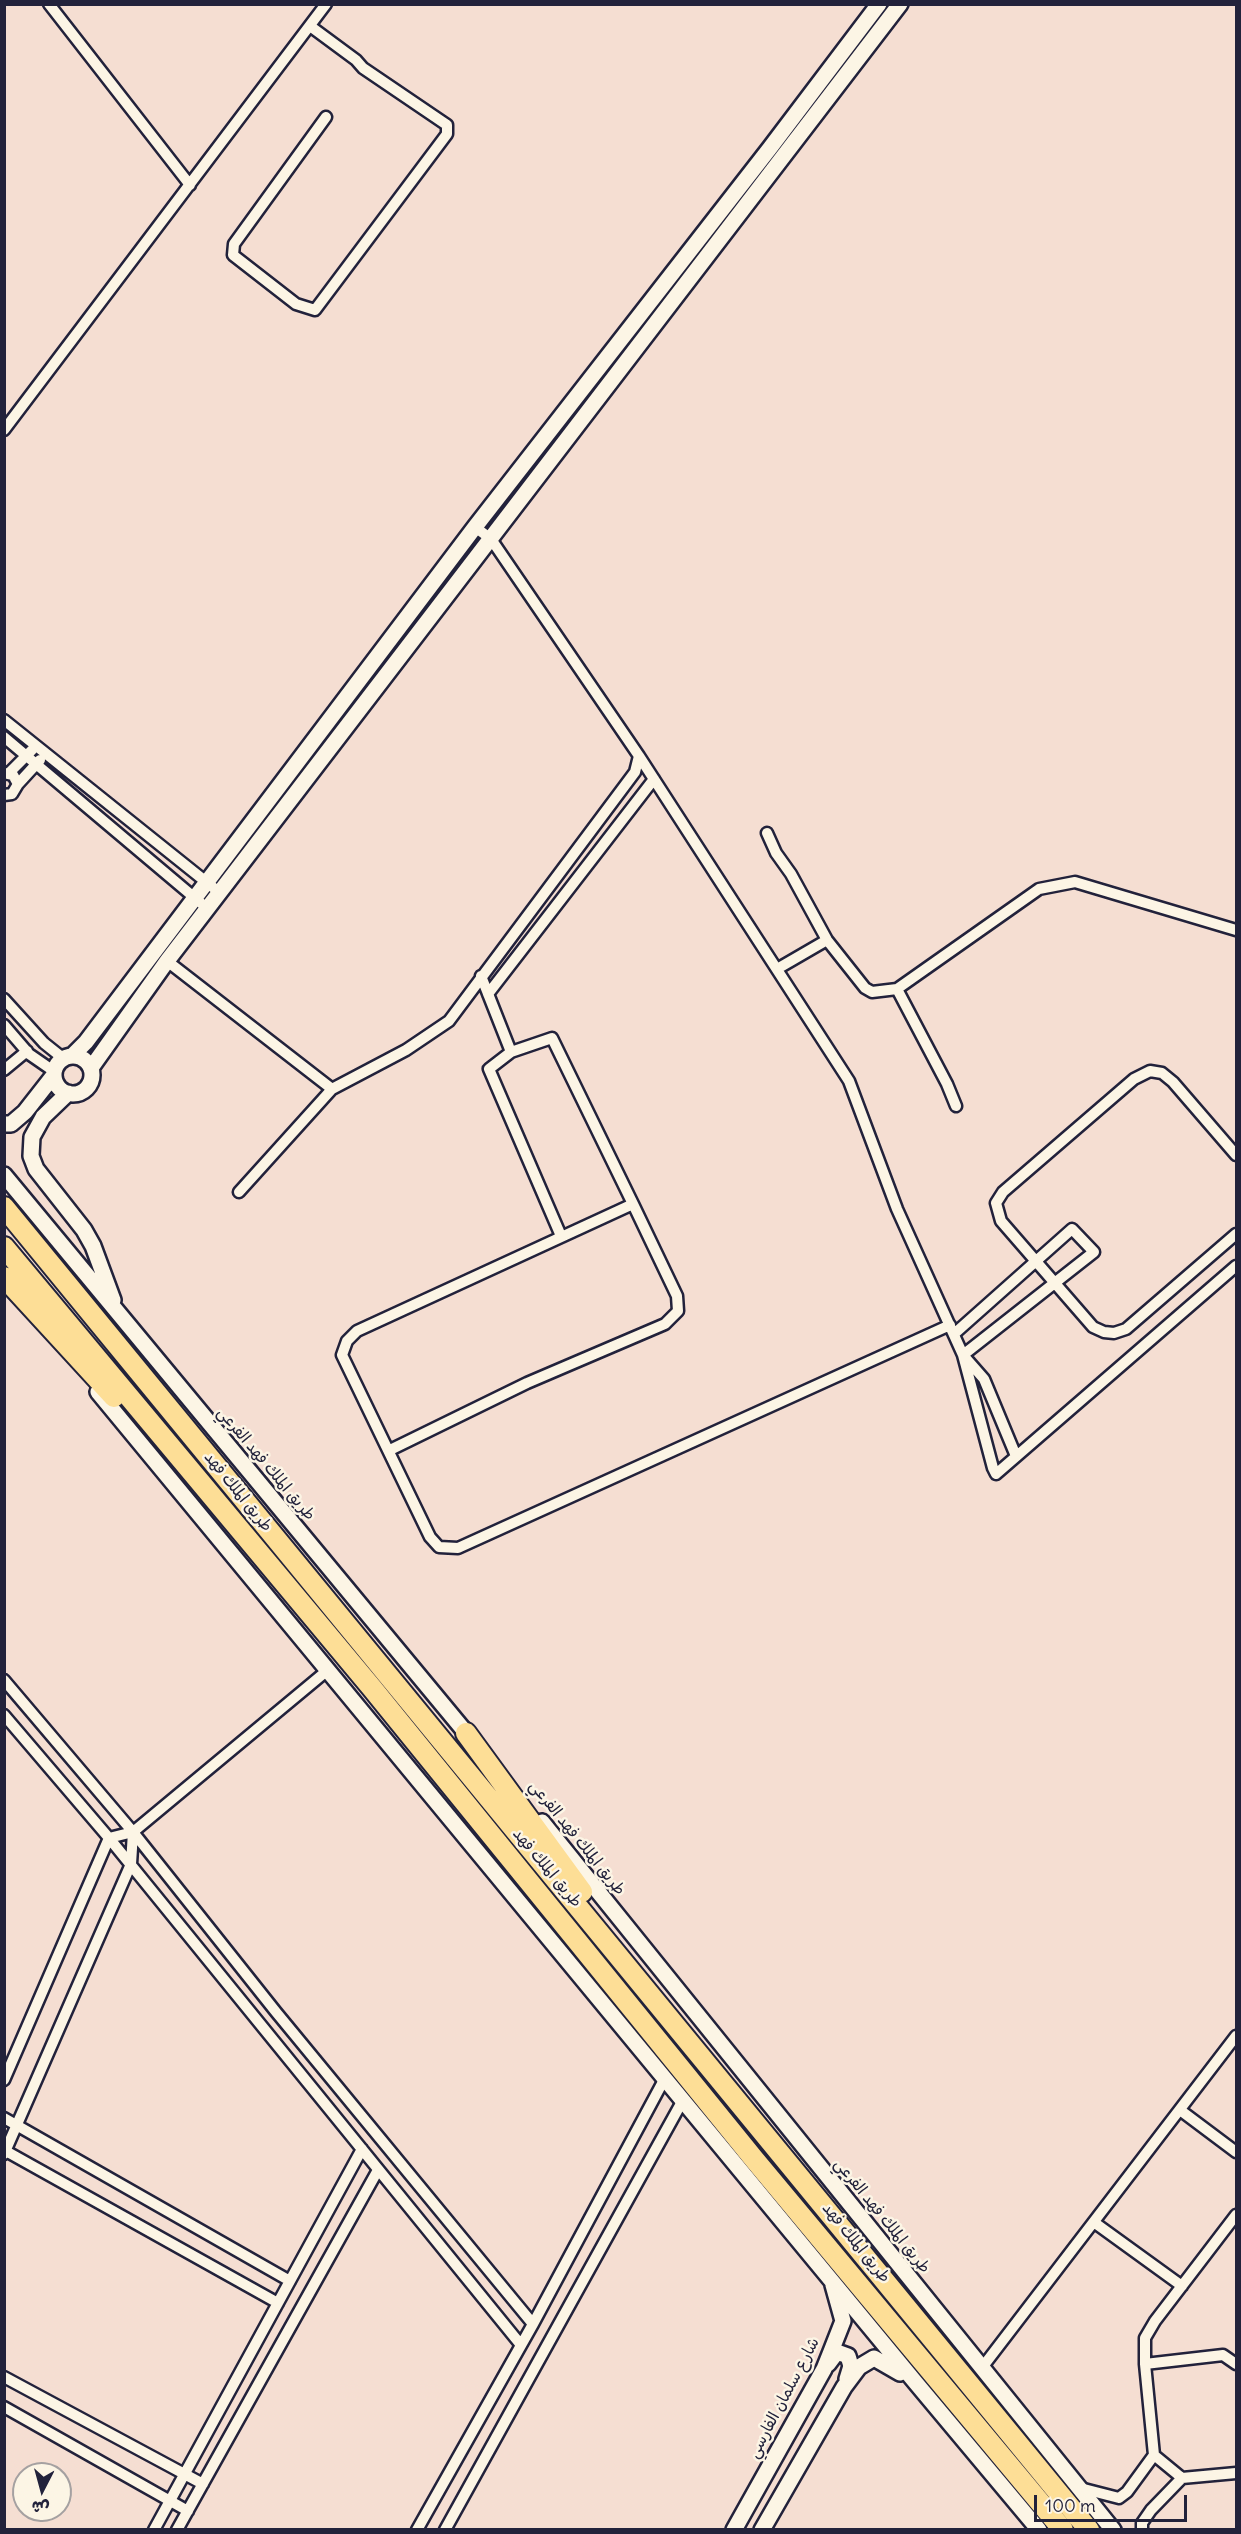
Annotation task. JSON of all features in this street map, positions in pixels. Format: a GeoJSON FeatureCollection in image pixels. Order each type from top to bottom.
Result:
{"type":"FeatureCollection","features":[{"type":"Feature","properties":{"kind":"highway","name":"طريق الملك فهد"},"geometry":{"type":"LineString","coordinates":[[4,1207],[1089,2529]]}},
{"type":"Feature","properties":{"kind":"highway","name":"طريق الملك فهد"},"geometry":{"type":"LineString","coordinates":[[4,1247],[291,1592],[754,2159],[1063,2529]]}},
{"type":"Feature","properties":{"kind":"highway"},"geometry":{"type":"LineString","coordinates":[[4,1278],[291,1592]]}},
{"type":"Feature","properties":{"kind":"highway"},"geometry":{"type":"LineString","coordinates":[[466,1733],[695,2047]]}},
{"type":"Feature","properties":{"kind":"street"},"geometry":{"type":"LineString","coordinates":[[49,4],[190,185]]}},
{"type":"Feature","properties":{"kind":"street"},"geometry":{"type":"LineString","coordinates":[[4,430],[326,4]]}},
{"type":"Feature","properties":{"kind":"street"},"geometry":{"type":"LineString","coordinates":[[4,1124],[11,1124],[18,1118],[54,1074],[57,1066],[86,1042],[475,527],[879,4]]}},
{"type":"Feature","properties":{"kind":"street"},"geometry":{"type":"LineString","coordinates":[[91,1068],[167,962],[900,4]]}},
{"type":"Feature","properties":{"kind":"street"},"geometry":{"type":"LineString","coordinates":[[310,26],[356,60],[363,68],[447,125],[447,134],[315,310],[296,304],[233,255],[234,244],[326,117]]}},
{"type":"Feature","properties":{"kind":"street"},"geometry":{"type":"LineString","coordinates":[[475,527],[491,539],[639,756],[849,1081],[897,1209],[963,1355],[996,1474],[1236,1266]]}},
{"type":"Feature","properties":{"kind":"street"},"geometry":{"type":"LineString","coordinates":[[4,720],[220,893]]}},
{"type":"Feature","properties":{"kind":"street"},"geometry":{"type":"LineString","coordinates":[[4,736],[208,909]]}},
{"type":"Feature","properties":{"kind":"street"},"geometry":{"type":"LineString","coordinates":[[18,784],[16,777],[7,773],[36,745]]}},
{"type":"Feature","properties":{"kind":"street"},"geometry":{"type":"LineString","coordinates":[[4,795],[12,794],[18,784],[47,754]]}},
{"type":"Feature","properties":{"kind":"street"},"geometry":{"type":"LineString","coordinates":[[239,1192],[332,1089],[406,1050],[449,1021],[635,772],[639,756]]}},
{"type":"Feature","properties":{"kind":"street"},"geometry":{"type":"LineString","coordinates":[[488,994],[654,779]]}},
{"type":"Feature","properties":{"kind":"street"},"geometry":{"type":"LineString","coordinates":[[767,833],[776,853],[791,874],[827,940],[865,988],[872,992],[897,989],[1039,889],[1075,882],[1236,930]]}},
{"type":"Feature","properties":{"kind":"street"},"geometry":{"type":"LineString","coordinates":[[777,969],[827,940]]}},
{"type":"Feature","properties":{"kind":"street"},"geometry":{"type":"LineString","coordinates":[[167,962],[332,1089]]}},
{"type":"Feature","properties":{"kind":"street"},"geometry":{"type":"LineString","coordinates":[[481,976],[512,1052]]}},
{"type":"Feature","properties":{"kind":"street"},"geometry":{"type":"LineString","coordinates":[[897,989],[947,1084],[956,1106]]}},
{"type":"Feature","properties":{"kind":"street"},"geometry":{"type":"LineString","coordinates":[[4,1025],[25,1049],[54,1074],[58,1086],[68,1093],[77,1094],[86,1089],[92,1079],[91,1068],[85,1060],[68,1057],[44,1043],[7,1006]]}},
{"type":"Feature","properties":{"kind":"street"},"geometry":{"type":"LineString","coordinates":[[390,1449],[527,1383],[665,1324],[678,1311],[677,1296],[552,1038],[512,1052],[489,1069],[561,1236]]}},
{"type":"Feature","properties":{"kind":"street"},"geometry":{"type":"LineString","coordinates":[[4,1061],[25,1049]]}},
{"type":"Feature","properties":{"kind":"street"},"geometry":{"type":"LineString","coordinates":[[4,1070],[25,1049]]}},
{"type":"Feature","properties":{"kind":"street"},"geometry":{"type":"LineString","coordinates":[[1236,1155],[1173,1082],[1161,1073],[1150,1071],[1134,1079],[1003,1192],[996,1203],[1001,1221],[1094,1327],[1113,1333],[1126,1329],[1236,1234]]}},
{"type":"Feature","properties":{"kind":"street"},"geometry":{"type":"LineString","coordinates":[[68,1093],[43,1117],[32,1137],[31,1156],[36,1169],[84,1230],[93,1246],[119,1314]]}},
{"type":"Feature","properties":{"kind":"street","name":"طريق الملك فهد الفرعي"},"geometry":{"type":"LineString","coordinates":[[4,1175],[570,1857],[981,2369],[1113,2529]]}},
{"type":"Feature","properties":{"kind":"street"},"geometry":{"type":"LineString","coordinates":[[633,1204],[357,1331],[346,1341],[342,1355],[390,1449],[430,1537],[439,1547],[458,1548],[952,1330],[1072,1229],[1094,1252],[963,1355]]}},
{"type":"Feature","properties":{"kind":"street"},"geometry":{"type":"LineString","coordinates":[[4,1278],[1039,2529]]}},
{"type":"Feature","properties":{"kind":"street"},"geometry":{"type":"LineString","coordinates":[[963,1355],[984,1379],[1016,1456]]}},
{"type":"Feature","properties":{"kind":"street"},"geometry":{"type":"LineString","coordinates":[[109,1838],[133,1832],[329,1669]]}},
{"type":"Feature","properties":{"kind":"street"},"geometry":{"type":"LineString","coordinates":[[4,1680],[133,1832],[276,2012],[533,2324]]}},
{"type":"Feature","properties":{"kind":"street"},"geometry":{"type":"LineString","coordinates":[[4,1715],[131,1864],[521,2344]]}},
{"type":"Feature","properties":{"kind":"street"},"geometry":{"type":"LineString","coordinates":[[133,1832],[131,1864],[5,2152],[278,2303]]}},
{"type":"Feature","properties":{"kind":"street"},"geometry":{"type":"LineString","coordinates":[[4,2080],[109,1838]]}},
{"type":"Feature","properties":{"kind":"street"},"geometry":{"type":"LineString","coordinates":[[981,2369],[1236,2036]]}},
{"type":"Feature","properties":{"kind":"street"},"geometry":{"type":"LineString","coordinates":[[417,2529],[533,2324],[665,2078]]}},
{"type":"Feature","properties":{"kind":"street"},"geometry":{"type":"LineString","coordinates":[[445,2529],[683,2100]]}},
{"type":"Feature","properties":{"kind":"street"},"geometry":{"type":"LineString","coordinates":[[1180,2110],[1236,2152]]}},
{"type":"Feature","properties":{"kind":"street"},"geometry":{"type":"LineString","coordinates":[[4,2118],[290,2281]]}},
{"type":"Feature","properties":{"kind":"street"},"geometry":{"type":"LineString","coordinates":[[154,2529],[362,2149]]}},
{"type":"Feature","properties":{"kind":"street"},"geometry":{"type":"LineString","coordinates":[[177,2529],[378,2170]]}},
{"type":"Feature","properties":{"kind":"street"},"geometry":{"type":"LineString","coordinates":[[1080,2488],[1119,2498],[1127,2492],[1154,2455],[1145,2364],[1145,2338],[1236,2215]]}},
{"type":"Feature","properties":{"kind":"street"},"geometry":{"type":"LineString","coordinates":[[1095,2223],[1182,2286]]}},
{"type":"Feature","properties":{"kind":"street","name":"شارع سلمان الفارسي"},"geometry":{"type":"LineString","coordinates":[[734,2529],[824,2369],[843,2321],[831,2279]]}},
{"type":"Feature","properties":{"kind":"street"},"geometry":{"type":"LineString","coordinates":[[824,2369],[837,2352],[848,2356],[851,2366],[844,2387]]}},
{"type":"Feature","properties":{"kind":"street"},"geometry":{"type":"LineString","coordinates":[[1145,2364],[1223,2355],[1236,2364]]}},
{"type":"Feature","properties":{"kind":"street"},"geometry":{"type":"LineString","coordinates":[[762,2529],[844,2387],[859,2367],[874,2358],[885,2362],[916,2383]]}},
{"type":"Feature","properties":{"kind":"street"},"geometry":{"type":"LineString","coordinates":[[4,2377],[203,2484]]}},
{"type":"Feature","properties":{"kind":"street"},"geometry":{"type":"LineString","coordinates":[[4,2407],[188,2511]]}},
{"type":"Feature","properties":{"kind":"street"},"geometry":{"type":"LineString","coordinates":[[1154,2455],[1182,2478]]}},
{"type":"Feature","properties":{"kind":"street"},"geometry":{"type":"LineString","coordinates":[[1142,2529],[1142,2523],[1151,2510],[1182,2478],[1236,2473]]}}]}
